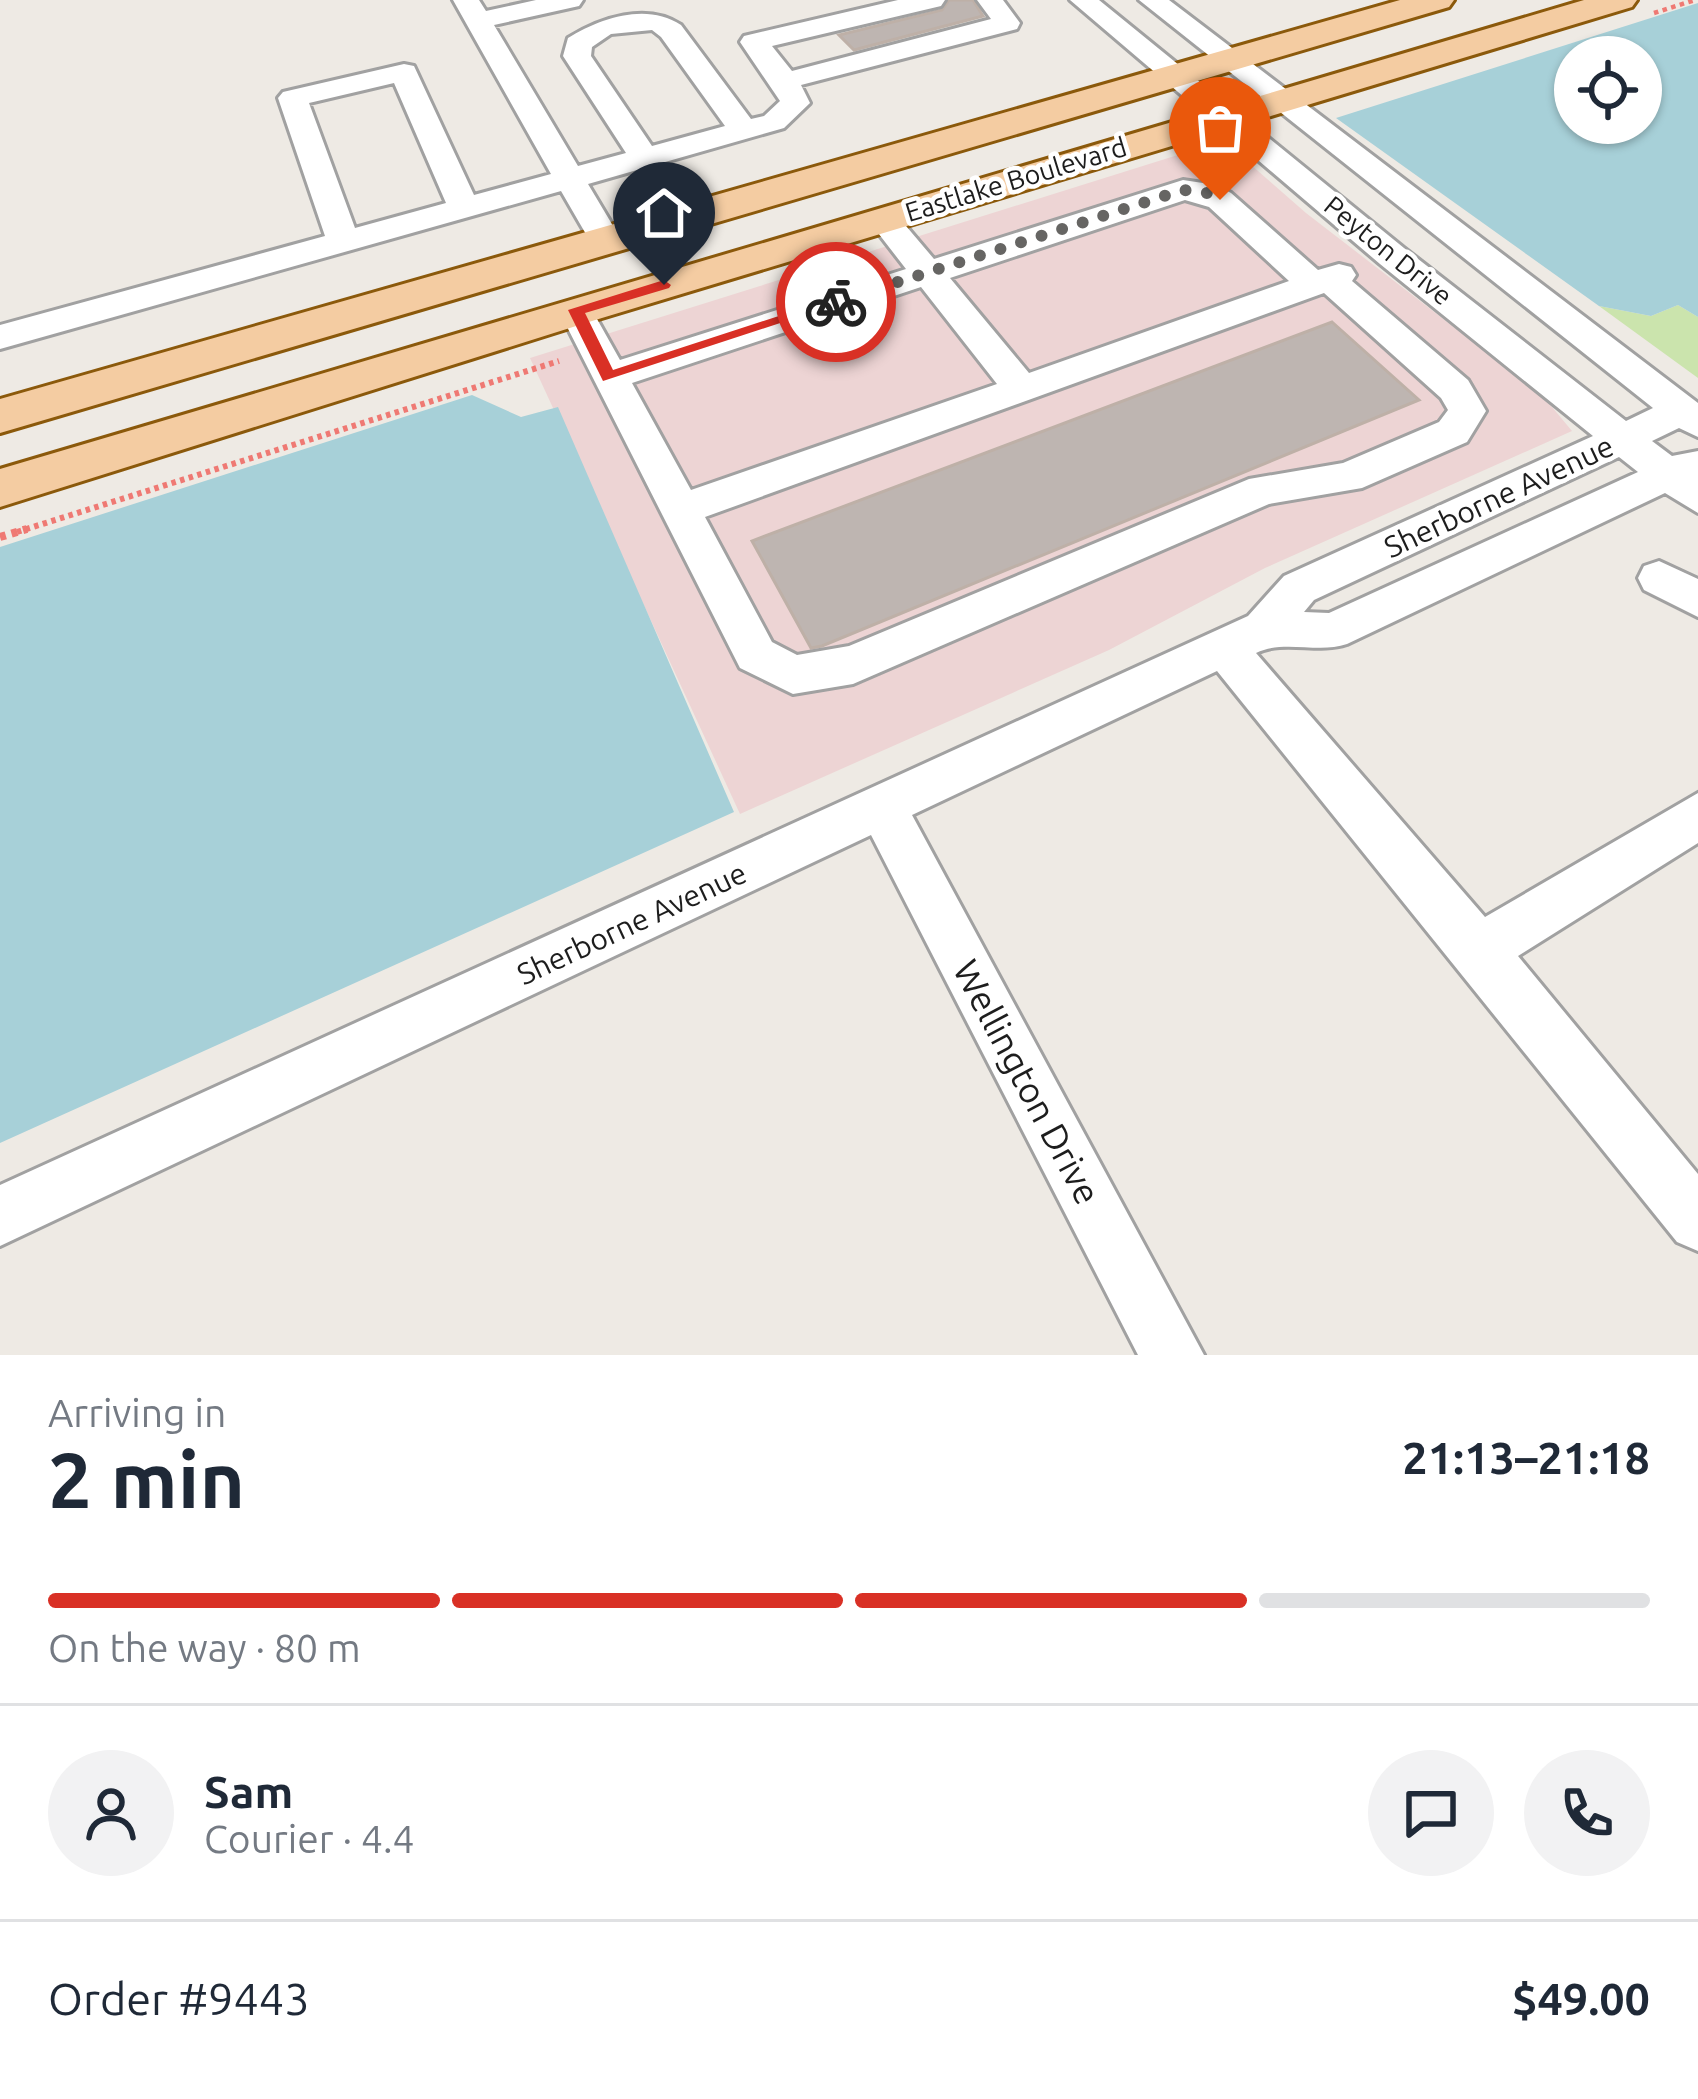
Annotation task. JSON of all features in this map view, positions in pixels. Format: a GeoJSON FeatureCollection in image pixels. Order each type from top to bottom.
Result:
{"type":"FeatureCollection","features":[{"type":"Feature","properties":{"kind":"main road","name":"Eastlake Boulevard"},"geometry":{"type":"LineString","coordinates":[[0,416],[1437,0]]}},
{"type":"Feature","properties":{"kind":"main road","name":"Eastlake Boulevard"},"geometry":{"type":"LineString","coordinates":[[0,488],[576,310],[1620,0]]}},
{"type":"Feature","properties":{"kind":"street"},"geometry":{"type":"LineString","coordinates":[[570,0],[472,11],[606,241]]}},
{"type":"Feature","properties":{"kind":"street"},"geometry":{"type":"LineString","coordinates":[[0,337],[774,122],[795,103],[785,81],[754,42],[932,0]]}},
{"type":"Feature","properties":{"kind":"street"},"geometry":{"type":"LineString","coordinates":[[785,81],[1007,23],[990,0]]}},
{"type":"Feature","properties":{"kind":"street","name":"Peyton Drive"},"geometry":{"type":"LineString","coordinates":[[1083,0],[1391,256],[1625,439],[1688,478]]}},
{"type":"Feature","properties":{"kind":"street","name":"Peyton Drive"},"geometry":{"type":"LineString","coordinates":[[1151,0],[1690,417]]}},
{"type":"Feature","properties":{"kind":"street"},"geometry":{"type":"LineString","coordinates":[[644,158],[578,56],[578,44],[604,27],[645,20],[671,32],[744,131]]}},
{"type":"Feature","properties":{"kind":"street"},"geometry":{"type":"LineString","coordinates":[[344,242],[293,98],[404,72],[464,208]]}},
{"type":"Feature","properties":{"kind":"street"},"geometry":{"type":"LineString","coordinates":[[576,310],[609,377],[756,656],[793,675],[853,665],[1263,490],[1348,477],[1453,433],[1467,411],[1455,389],[1220,200],[1194,190],[609,377]]}},
{"type":"Feature","properties":{"kind":"street"},"geometry":{"type":"LineString","coordinates":[[884,220],[1022,389]]}},
{"type":"Feature","properties":{"kind":"street"},"geometry":{"type":"LineString","coordinates":[[681,509],[1391,256]]}},
{"type":"Feature","properties":{"kind":"street","name":"Sherborne Avenue"},"geometry":{"type":"LineString","coordinates":[[0,1216],[1243,638],[1299,589],[1625,439],[1690,417]]}},
{"type":"Feature","properties":{"kind":"street","name":"Sherborne Avenue"},"geometry":{"type":"LineString","coordinates":[[1243,638],[1332,631],[1688,478]]}},
{"type":"Feature","properties":{"kind":"street"},"geometry":{"type":"LineString","coordinates":[[1659,578],[1698,599]]}},
{"type":"Feature","properties":{"kind":"street"},"geometry":{"type":"LineString","coordinates":[[1243,638],[1479,950],[1698,1221]]}},
{"type":"Feature","properties":{"kind":"street","name":"Wellington Drive"},"geometry":{"type":"LineString","coordinates":[[883,809],[1172,1355]]}},
{"type":"Feature","properties":{"kind":"street"},"geometry":{"type":"LineString","coordinates":[[1479,950],[1698,816]]}},
{"type":"Feature","properties":{"kind":"path"},"geometry":{"type":"LineString","coordinates":[[0,537],[555,362]]}},
{"type":"Feature","properties":{"kind":"shaded area"},"geometry":{"type":"Polygon","coordinates":[[[1207,152],[1250,164],[1306,213],[1542,395],[1572,431],[1265,568],[1109,650],[740,814],[530,358],[1181,154],[1207,152]]]}},
{"type":"Feature","properties":{"kind":"green space"},"geometry":{"type":"Polygon","coordinates":[[[1678,305],[1698,317],[1698,378],[1599,306],[1651,316],[1678,305]]]}},
{"type":"Feature","properties":{"kind":"water"},"geometry":{"type":"Polygon","coordinates":[[[1698,3],[1698,317],[1678,305],[1651,316],[1599,306],[1336,118],[1554,49],[1554,144],[1662,144],[1662,36],[1594,36],[1698,3]]]}},
{"type":"Feature","properties":{"kind":"water"},"geometry":{"type":"Polygon","coordinates":[[[472,395],[521,417],[558,407],[734,812],[0,1143],[0,547],[472,395]]]}},
{"type":"Feature","properties":{"kind":"building"},"geometry":{"type":"Polygon","coordinates":[[[949,0],[973,0],[983,16],[854,50],[839,35],[942,10],[949,0]]]}},
{"type":"Feature","properties":{"kind":"building"},"geometry":{"type":"Polygon","coordinates":[[[1332,322],[1419,400],[822,646],[811,648],[752,541],[1332,322]]]}},
{"type":"Feature","properties":{"kind":"way so far"},"geometry":{"type":"LineString","coordinates":[[836,302],[1183,190],[1205,192],[1220,200]]}},
{"type":"Feature","properties":{"kind":"route"},"geometry":{"type":"LineString","coordinates":[[664,285],[576,310],[609,377],[836,302]]}}]}
